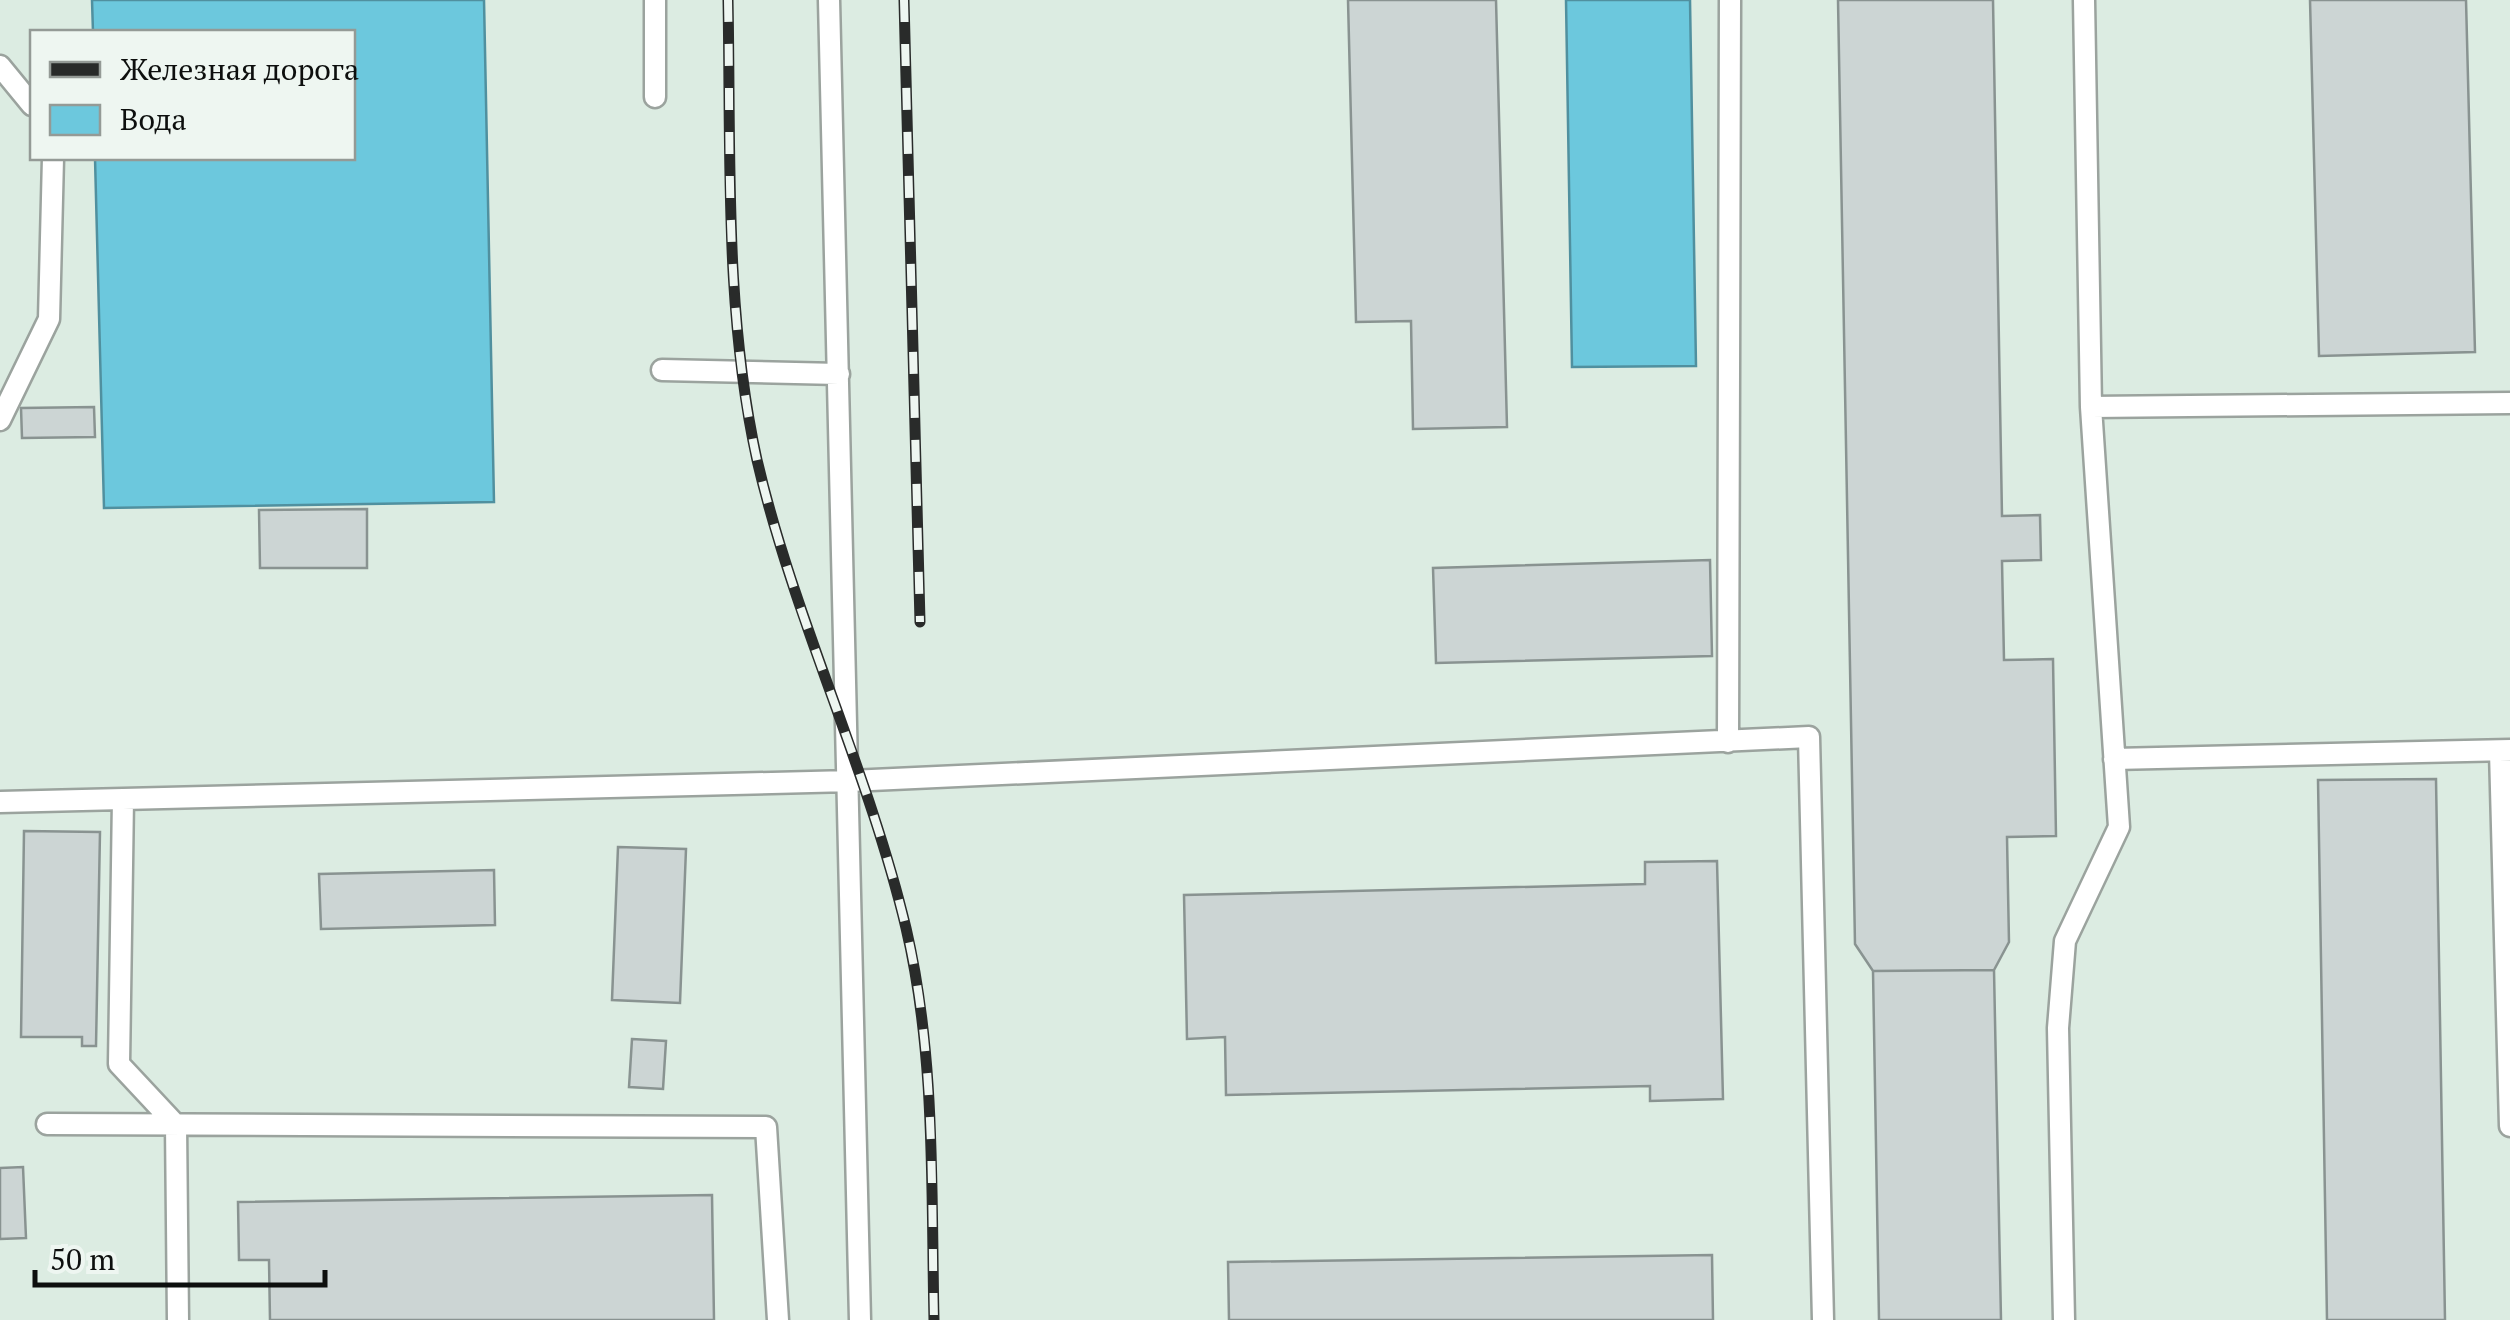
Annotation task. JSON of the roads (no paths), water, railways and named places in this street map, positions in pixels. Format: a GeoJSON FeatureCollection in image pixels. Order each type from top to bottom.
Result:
{"type":"FeatureCollection","features":[{"type":"Feature","properties":{"kind":"lane"},"geometry":{"type":"LineString","coordinates":[[655,0],[655,96]]}},
{"type":"Feature","properties":{"kind":"lane"},"geometry":{"type":"LineString","coordinates":[[830,0],[860,1320]]}},
{"type":"Feature","properties":{"kind":"lane"},"geometry":{"type":"LineString","coordinates":[[1728,742],[1730,0]]}},
{"type":"Feature","properties":{"kind":"lane"},"geometry":{"type":"LineString","coordinates":[[2064,1320],[2058,1028],[2065,942],[2118,827],[2091,407],[2084,0]]}},
{"type":"Feature","properties":{"kind":"lane"},"geometry":{"type":"LineString","coordinates":[[0,66],[30,103]]}},
{"type":"Feature","properties":{"kind":"lane"},"geometry":{"type":"LineString","coordinates":[[0,420],[50,318],[53,160]]}},
{"type":"Feature","properties":{"kind":"lane"},"geometry":{"type":"LineString","coordinates":[[662,370],[839,374]]}},
{"type":"Feature","properties":{"kind":"lane"},"geometry":{"type":"LineString","coordinates":[[2091,407],[2510,403]]}},
{"type":"Feature","properties":{"kind":"lane"},"geometry":{"type":"LineString","coordinates":[[0,802],[850,781],[1809,737],[1824,1320]]}},
{"type":"Feature","properties":{"kind":"lane"},"geometry":{"type":"LineString","coordinates":[[2114,759],[2505,751],[2510,1126]]}},
{"type":"Feature","properties":{"kind":"lane"},"geometry":{"type":"LineString","coordinates":[[124,799],[120,1064],[176,1125],[178,1320]]}},
{"type":"Feature","properties":{"kind":"lane"},"geometry":{"type":"LineString","coordinates":[[47,1124],[766,1127],[778,1320]]}},
{"type":"Feature","properties":{"kind":"water"},"geometry":{"type":"Polygon","coordinates":[[[92,0],[484,0],[494,502],[104,508],[95,160],[355,160],[355,30],[93,30],[92,0]]]}},
{"type":"Feature","properties":{"kind":"water"},"geometry":{"type":"Polygon","coordinates":[[[1566,0],[1690,0],[1696,366],[1572,367],[1566,0]]]}},
{"type":"Feature","properties":{"kind":"railway"},"geometry":{"type":"LineString","coordinates":[[728,0],[731,231],[746,403],[772,519],[872,810],[916,976],[927,1074],[934,1320]]}},
{"type":"Feature","properties":{"kind":"railway"},"geometry":{"type":"LineString","coordinates":[[904,0],[920,622]]}}]}
